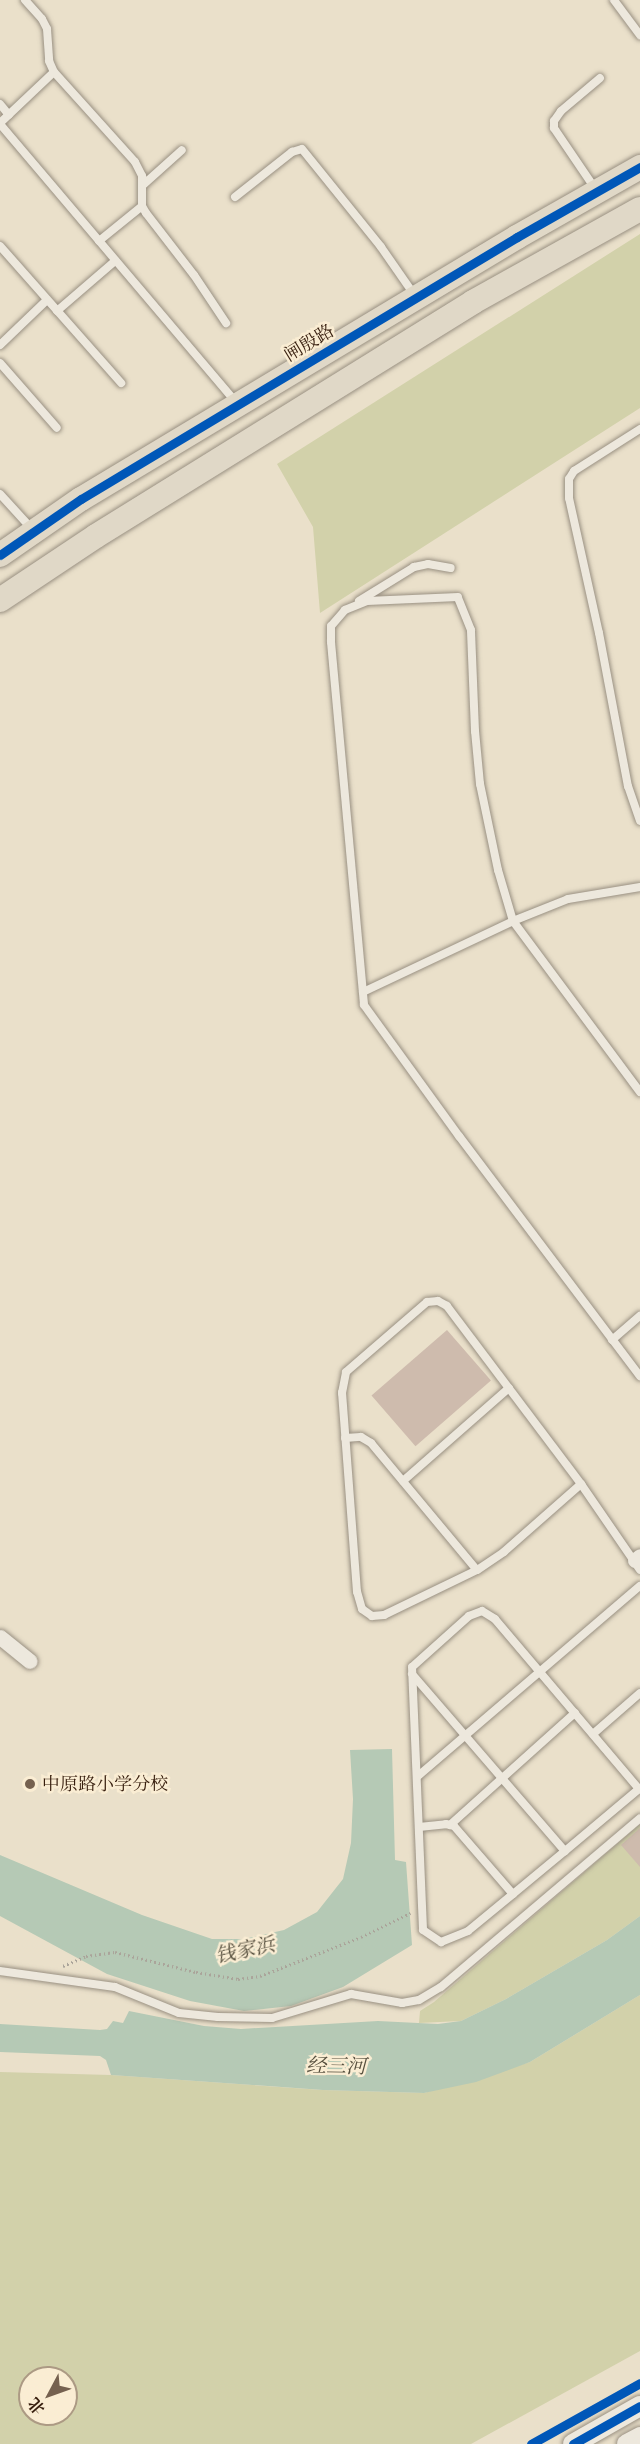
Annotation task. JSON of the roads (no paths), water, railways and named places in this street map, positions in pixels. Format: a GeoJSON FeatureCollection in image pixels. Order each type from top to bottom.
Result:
{"type":"FeatureCollection","features":[{"type":"Feature","properties":{"kind":"main road","name":"闸殷路"},"geometry":{"type":"LineString","coordinates":[[0,555],[81,499],[640,167]]}},
{"type":"Feature","properties":{"kind":"main road"},"geometry":{"type":"LineString","coordinates":[[0,600],[96,536],[473,302],[640,209]]}},
{"type":"Feature","properties":{"kind":"street"},"geometry":{"type":"LineString","coordinates":[[0,1637],[30,1661]]}},
{"type":"Feature","properties":{"kind":"street"},"geometry":{"type":"LineString","coordinates":[[573,2444],[640,2406]]}},
{"type":"Feature","properties":{"kind":"street"},"geometry":{"type":"LineString","coordinates":[[627,2444],[640,2437]]}},
{"type":"Feature","properties":{"kind":"lane"},"geometry":{"type":"LineString","coordinates":[[26,0],[42,19],[47,29],[49,61],[54,72],[135,162],[142,176],[142,206],[226,323]]}},
{"type":"Feature","properties":{"kind":"lane"},"geometry":{"type":"LineString","coordinates":[[614,0],[640,35]]}},
{"type":"Feature","properties":{"kind":"lane"},"geometry":{"type":"LineString","coordinates":[[54,72],[0,124],[238,405]]}},
{"type":"Feature","properties":{"kind":"lane"},"geometry":{"type":"LineString","coordinates":[[597,191],[554,128],[554,121],[561,111],[600,78]]}},
{"type":"Feature","properties":{"kind":"lane"},"geometry":{"type":"LineString","coordinates":[[0,104],[9,115]]}},
{"type":"Feature","properties":{"kind":"lane"},"geometry":{"type":"LineString","coordinates":[[236,197],[292,152],[302,148],[381,247],[416,298]]}},
{"type":"Feature","properties":{"kind":"lane"},"geometry":{"type":"LineString","coordinates":[[143,184],[182,150]]}},
{"type":"Feature","properties":{"kind":"lane"},"geometry":{"type":"LineString","coordinates":[[99,241],[142,206]]}},
{"type":"Feature","properties":{"kind":"lane"},"geometry":{"type":"LineString","coordinates":[[0,246],[121,383]]}},
{"type":"Feature","properties":{"kind":"lane"},"geometry":{"type":"LineString","coordinates":[[57,311],[115,261]]}},
{"type":"Feature","properties":{"kind":"lane"},"geometry":{"type":"LineString","coordinates":[[0,345],[47,300]]}},
{"type":"Feature","properties":{"kind":"lane"},"geometry":{"type":"LineString","coordinates":[[0,363],[57,428]]}},
{"type":"Feature","properties":{"kind":"lane"},"geometry":{"type":"LineString","coordinates":[[640,429],[574,471],[569,479],[568,489],[628,786],[640,821]]}},
{"type":"Feature","properties":{"kind":"lane"},"geometry":{"type":"LineString","coordinates":[[0,494],[34,532]]}},
{"type":"Feature","properties":{"kind":"lane"},"geometry":{"type":"LineString","coordinates":[[451,568],[428,564],[398,574],[345,610],[331,627],[363,992],[367,1011],[640,1376]]}},
{"type":"Feature","properties":{"kind":"lane"},"geometry":{"type":"LineString","coordinates":[[345,610],[367,601],[458,597],[471,630],[475,731],[480,784],[498,870],[513,921],[640,1092]]}},
{"type":"Feature","properties":{"kind":"lane"},"geometry":{"type":"LineString","coordinates":[[363,992],[513,921],[587,893],[640,887]]}},
{"type":"Feature","properties":{"kind":"lane"},"geometry":{"type":"LineString","coordinates":[[581,1484],[504,1552],[477,1569],[384,1615],[372,1616],[362,1609],[357,1592],[342,1393],[346,1372],[426,1302],[438,1301],[447,1305],[581,1484],[638,1562]]}},
{"type":"Feature","properties":{"kind":"lane"},"geometry":{"type":"LineString","coordinates":[[612,1340],[640,1316]]}},
{"type":"Feature","properties":{"kind":"lane"},"geometry":{"type":"LineString","coordinates":[[403,1481],[509,1388]]}},
{"type":"Feature","properties":{"kind":"lane"},"geometry":{"type":"LineString","coordinates":[[345,1438],[361,1437],[371,1443],[477,1569]]}},
{"type":"Feature","properties":{"kind":"lane"},"geometry":{"type":"LineString","coordinates":[[418,1776],[640,1586]]}},
{"type":"Feature","properties":{"kind":"lane"},"geometry":{"type":"LineString","coordinates":[[482,1611],[495,1619],[542,1672],[639,1789],[468,1931],[441,1942],[423,1930],[420,1908],[418,1776],[412,1667],[469,1616],[482,1611]]}},
{"type":"Feature","properties":{"kind":"lane"},"geometry":{"type":"LineString","coordinates":[[412,1674],[565,1851]]}},
{"type":"Feature","properties":{"kind":"lane"},"geometry":{"type":"LineString","coordinates":[[593,1734],[640,1693]]}},
{"type":"Feature","properties":{"kind":"lane"},"geometry":{"type":"LineString","coordinates":[[419,1827],[450,1825],[575,1713]]}},
{"type":"Feature","properties":{"kind":"lane"},"geometry":{"type":"LineString","coordinates":[[0,1971],[115,1987],[179,2013],[218,2017],[272,2019],[351,1994],[402,2003],[419,2000],[441,1987],[640,1818]]}},
{"type":"Feature","properties":{"kind":"lane"},"geometry":{"type":"LineString","coordinates":[[450,1825],[513,1894]]}},
{"type":"Feature","properties":{"kind":"water","name":"钱家浜"},"geometry":{"type":"Polygon","coordinates":[[[392,1749],[395,1860],[406,1862],[412,1945],[343,1987],[291,2006],[244,2011],[190,2001],[107,1974],[0,1916],[0,1855],[142,1915],[212,1939],[244,1939],[284,1930],[317,1912],[343,1879],[351,1843],[353,1799],[350,1750],[392,1749]]]}},
{"type":"Feature","properties":{"kind":"water","name":"经三河"},"geometry":{"type":"Polygon","coordinates":[[[640,1916],[640,1995],[530,2062],[476,2082],[424,2093],[323,2090],[111,2075],[106,2060],[100,2056],[0,2052],[0,2024],[100,2030],[107,2029],[113,2021],[123,2023],[129,2011],[204,2026],[241,2029],[378,2021],[438,2024],[461,2021],[506,1999],[607,1940],[640,1916]]]}},
{"type":"Feature","properties":{"kind":"place","name":"中原路小学分校"},"geometry":{"type":"Point","coordinates":[30,1784]}}]}
